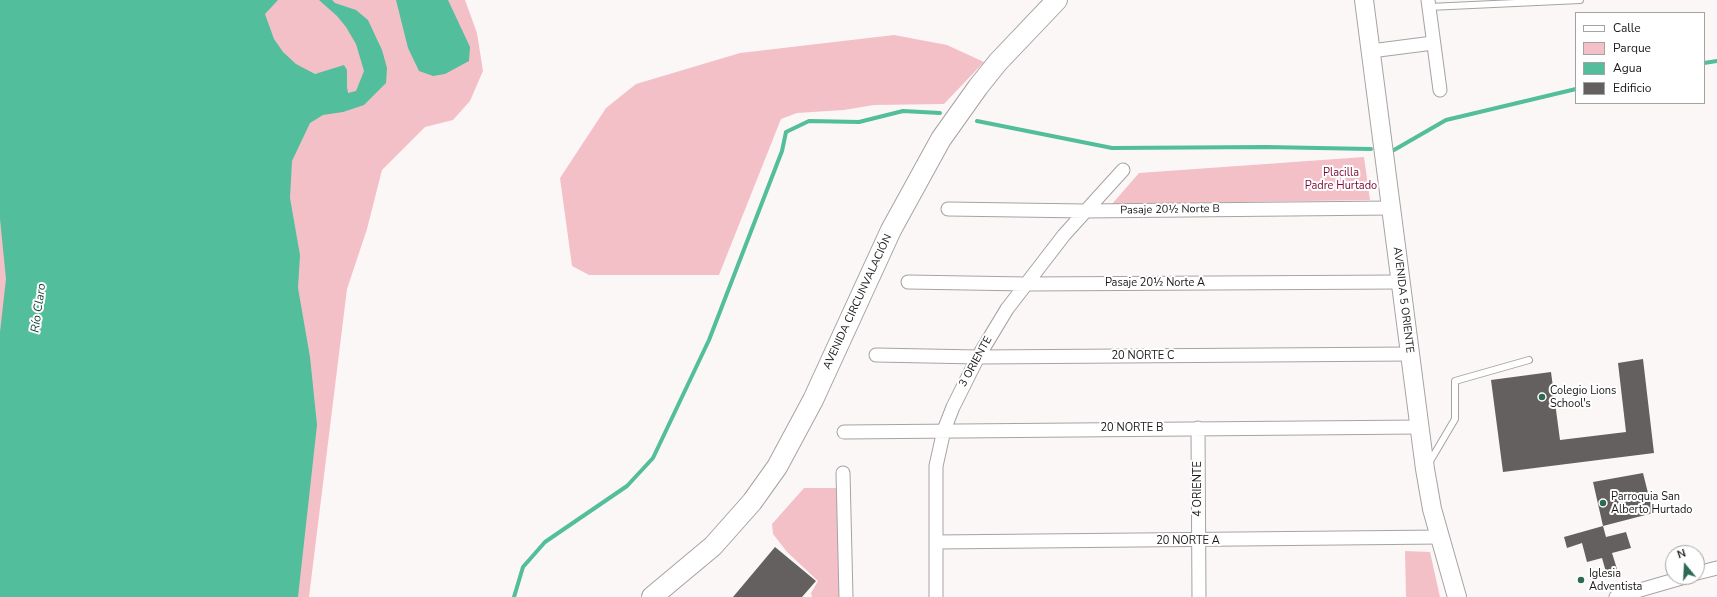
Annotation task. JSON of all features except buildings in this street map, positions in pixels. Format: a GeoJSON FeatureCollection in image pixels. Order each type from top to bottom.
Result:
{"type":"FeatureCollection","features":[{"type":"Feature","properties":{"kind":"main road","name":"AVENIDA CIRCUNVALACIÓN"},"geometry":{"type":"LineString","coordinates":[[652,597],[713,546],[752,502],[777,467],[813,400],[891,230],[941,139],[978,87],[998,62],[1057,0]]}},
{"type":"Feature","properties":{"kind":"street","name":"AVENIDA 5 ORIENTE"},"geometry":{"type":"LineString","coordinates":[[1364,0],[1425,469],[1432,509],[1457,597]]}},
{"type":"Feature","properties":{"kind":"street"},"geometry":{"type":"LineString","coordinates":[[1428,4],[1440,90]]}},
{"type":"Feature","properties":{"kind":"street"},"geometry":{"type":"LineString","coordinates":[[1371,51],[1433,43]]}},
{"type":"Feature","properties":{"kind":"street","name":"3 ORIENTE"},"geometry":{"type":"LineString","coordinates":[[936,597],[936,466],[944,430],[964,383],[991,334],[1026,284],[1085,211],[1123,170]]}},
{"type":"Feature","properties":{"kind":"street","name":"Pasaje 20½ Norte B"},"geometry":{"type":"LineString","coordinates":[[948,208],[1085,211],[1391,208]]}},
{"type":"Feature","properties":{"kind":"street","name":"Pasaje 20½ Norte A"},"geometry":{"type":"LineString","coordinates":[[908,282],[1026,284],[1401,282]]}},
{"type":"Feature","properties":{"kind":"street","name":"20 NORTE C"},"geometry":{"type":"LineString","coordinates":[[876,355],[978,357],[1410,354]]}},
{"type":"Feature","properties":{"kind":"street","name":"20 NORTE B"},"geometry":{"type":"LineString","coordinates":[[844,432],[1420,427]]}},
{"type":"Feature","properties":{"kind":"street","name":"4 ORIENTE"},"geometry":{"type":"LineString","coordinates":[[1198,428],[1199,597]]}},
{"type":"Feature","properties":{"kind":"street"},"geometry":{"type":"LineString","coordinates":[[843,474],[846,597]]}},
{"type":"Feature","properties":{"kind":"street","name":"20 NORTE A"},"geometry":{"type":"LineString","coordinates":[[936,542],[1199,541],[1440,537]]}},
{"type":"Feature","properties":{"kind":"street"},"geometry":{"type":"LineString","coordinates":[[1705,571],[1717,568]]}},
{"type":"Feature","properties":{"kind":"street"},"geometry":{"type":"LineString","coordinates":[[1616,597],[1665,583]]}},
{"type":"Feature","properties":{"kind":"lane"},"geometry":{"type":"LineString","coordinates":[[1428,4],[1580,0]]}},
{"type":"Feature","properties":{"kind":"lane"},"geometry":{"type":"LineString","coordinates":[[1425,469],[1455,419],[1455,382],[1529,360]]}},
{"type":"Feature","properties":{"kind":"green space"},"geometry":{"type":"Polygon","coordinates":[[[0,0],[465,0],[477,33],[483,71],[470,101],[453,120],[425,127],[382,170],[367,229],[347,289],[309,597],[0,597],[0,0]]]}},
{"type":"Feature","properties":{"kind":"green space"},"geometry":{"type":"Polygon","coordinates":[[[894,35],[947,45],[984,62],[944,104],[874,105],[844,110],[797,113],[781,119],[719,275],[589,275],[572,266],[560,178],[606,108],[636,84],[740,53],[894,35]]]}},
{"type":"Feature","properties":{"kind":"green space","name":"Placilla Padre Hurtado"},"geometry":{"type":"Polygon","coordinates":[[[1364,157],[1370,200],[1112,204],[1139,173],[1364,157]]]}},
{"type":"Feature","properties":{"kind":"green space"},"geometry":{"type":"Polygon","coordinates":[[[804,488],[843,488],[841,597],[812,597],[811,593],[818,581],[787,552],[773,534],[772,524],[804,488]]]}},
{"type":"Feature","properties":{"kind":"green space"},"geometry":{"type":"Polygon","coordinates":[[[1405,551],[1430,552],[1440,597],[1406,597],[1405,551]]]}},
{"type":"Feature","properties":{"kind":"water","name":"Río Claro"},"geometry":{"type":"Polygon","coordinates":[[[0,0],[278,0],[265,14],[274,39],[283,52],[296,64],[315,74],[344,65],[347,70],[348,93],[356,91],[364,71],[356,44],[346,27],[337,16],[319,0],[332,0],[335,3],[356,10],[368,20],[382,50],[387,68],[386,83],[364,105],[343,112],[323,115],[310,123],[292,161],[290,198],[300,255],[298,288],[310,357],[317,425],[298,597],[0,597],[0,332],[6,279],[0,219],[0,0]]]}},
{"type":"Feature","properties":{"kind":"water"},"geometry":{"type":"Polygon","coordinates":[[[396,0],[448,0],[470,47],[469,61],[445,74],[433,76],[419,71],[408,48],[396,0]]]}},
{"type":"Feature","properties":{"kind":"waterway"},"geometry":{"type":"LineString","coordinates":[[1705,63],[1717,61]]}},
{"type":"Feature","properties":{"kind":"waterway"},"geometry":{"type":"LineString","coordinates":[[1394,150],[1446,120],[1575,89]]}},
{"type":"Feature","properties":{"kind":"waterway"},"geometry":{"type":"LineString","coordinates":[[514,597],[523,567],[545,542],[627,486],[653,458],[709,340],[782,151],[786,132],[809,121],[859,122],[903,111],[940,113]]}},
{"type":"Feature","properties":{"kind":"waterway"},"geometry":{"type":"LineString","coordinates":[[977,121],[1112,148],[1266,147],[1371,149]]}},
{"type":"Feature","properties":{"kind":"place","name":"Colegio Lions School's"},"geometry":{"type":"Point","coordinates":[1542,397]}},
{"type":"Feature","properties":{"kind":"place","name":"Parroquia San Alberto Hurtado"},"geometry":{"type":"Point","coordinates":[1603,503]}},
{"type":"Feature","properties":{"kind":"place","name":"Iglesia Adventista"},"geometry":{"type":"Point","coordinates":[1581,580]}}]}
